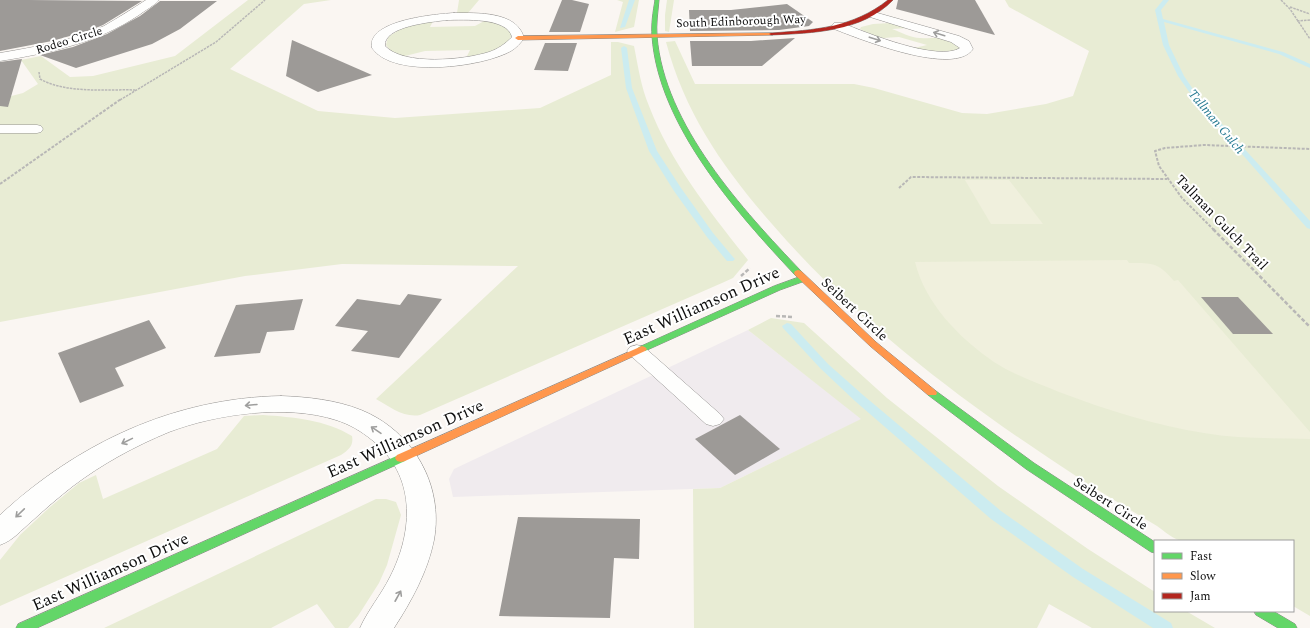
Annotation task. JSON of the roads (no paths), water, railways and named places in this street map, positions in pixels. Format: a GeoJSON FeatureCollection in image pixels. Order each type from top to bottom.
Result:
{"type":"FeatureCollection","features":[{"type":"Feature","properties":{"kind":"street","name":"Rodeo Circle"},"geometry":{"type":"LineString","coordinates":[[0,57],[55,46],[98,32],[113,25],[154,0]]}},
{"type":"Feature","properties":{"kind":"street","name":"Seibert Circle"},"geometry":{"type":"LineString","coordinates":[[657,0],[655,9],[655,36],[658,57],[664,79],[680,118],[694,143],[729,194],[764,238],[802,279],[875,347],[930,393],[1035,469],[1154,547]]}},
{"type":"Feature","properties":{"kind":"street","name":"South Edinborough Way"},"geometry":{"type":"LineString","coordinates":[[518,38],[778,34],[818,30],[838,26],[874,15],[887,6],[891,0]]}},
{"type":"Feature","properties":{"kind":"street"},"geometry":{"type":"LineString","coordinates":[[838,26],[925,54],[950,56],[960,54],[967,49],[965,44],[955,39],[874,15]]}},
{"type":"Feature","properties":{"kind":"street"},"geometry":{"type":"LineString","coordinates":[[447,17],[475,17],[499,21],[514,28],[517,31],[518,38],[512,45],[493,54],[463,61],[440,63],[400,59],[386,54],[379,48],[378,45],[381,38],[395,28],[419,21],[447,17]]}},
{"type":"Feature","properties":{"kind":"street","name":"East Williamson Drive"},"geometry":{"type":"LineString","coordinates":[[23,628],[777,288],[802,279]]}},
{"type":"Feature","properties":{"kind":"street"},"geometry":{"type":"LineString","coordinates":[[0,533],[23,510],[74,470],[102,454],[158,427],[186,418],[242,406],[268,404],[309,406],[339,412],[359,419],[377,430],[392,442],[404,456],[414,473],[419,490],[422,510],[421,532],[416,555],[406,580],[392,605],[376,628]]}},
{"type":"Feature","properties":{"kind":"street"},"geometry":{"type":"LineString","coordinates":[[1263,612],[1290,628]]}},
{"type":"Feature","properties":{"kind":"lane"},"geometry":{"type":"LineString","coordinates":[[0,129],[37,129]]}},
{"type":"Feature","properties":{"kind":"lane"},"geometry":{"type":"LineString","coordinates":[[637,351],[713,419]]}},
{"type":"Feature","properties":{"kind":"waterway"},"geometry":{"type":"LineString","coordinates":[[622,27],[632,0]]}},
{"type":"Feature","properties":{"kind":"waterway","name":"Tallman Gulch"},"geometry":{"type":"LineString","coordinates":[[1166,0],[1158,10],[1166,45],[1181,76],[1199,102],[1310,226]]}},
{"type":"Feature","properties":{"kind":"waterway"},"geometry":{"type":"LineString","coordinates":[[1161,20],[1281,53],[1310,66]]}},
{"type":"Feature","properties":{"kind":"waterway"},"geometry":{"type":"LineString","coordinates":[[624,48],[629,88],[653,151],[677,189],[710,235],[730,259]]}},
{"type":"Feature","properties":{"kind":"waterway"},"geometry":{"type":"LineString","coordinates":[[787,326],[824,366],[859,398],[996,515],[1078,573],[1166,628]]}}]}
